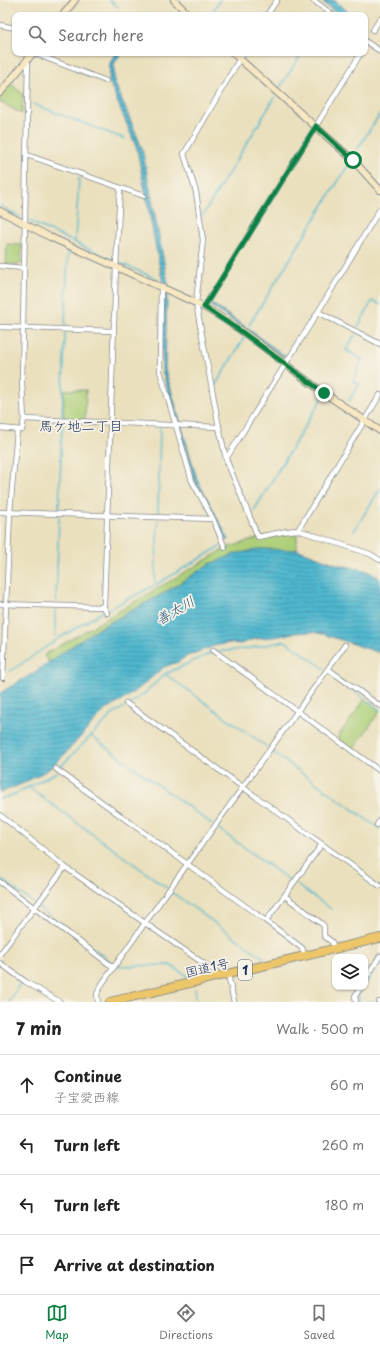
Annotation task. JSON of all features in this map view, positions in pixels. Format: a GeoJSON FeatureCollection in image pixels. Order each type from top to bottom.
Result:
{"type":"FeatureCollection","features":[{"type":"Feature","properties":{"kind":"highway","name":"国道1号"},"geometry":{"type":"LineString","coordinates":[[110,1002],[380,938]]}},
{"type":"Feature","properties":{"kind":"street"},"geometry":{"type":"LineString","coordinates":[[65,12],[75,0]]}},
{"type":"Feature","properties":{"kind":"street"},"geometry":{"type":"LineString","coordinates":[[174,0],[186,12]]}},
{"type":"Feature","properties":{"kind":"street"},"geometry":{"type":"LineString","coordinates":[[269,12],[277,0]]}},
{"type":"Feature","properties":{"kind":"street"},"geometry":{"type":"LineString","coordinates":[[313,0],[329,12]]}},
{"type":"Feature","properties":{"kind":"street"},"geometry":{"type":"LineString","coordinates":[[373,30],[380,19]]}},
{"type":"Feature","properties":{"kind":"street"},"geometry":{"type":"LineString","coordinates":[[0,25],[12,27]]}},
{"type":"Feature","properties":{"kind":"street"},"geometry":{"type":"LineString","coordinates":[[368,44],[380,51]]}},
{"type":"Feature","properties":{"kind":"street"},"geometry":{"type":"LineString","coordinates":[[41,56],[106,81]]}},
{"type":"Feature","properties":{"kind":"street"},"geometry":{"type":"LineString","coordinates":[[380,190],[353,160],[241,56],[184,154],[196,192],[203,240],[196,303],[226,459],[258,537],[298,530],[370,554],[380,560]]}},
{"type":"Feature","properties":{"kind":"street"},"geometry":{"type":"LineString","coordinates":[[204,307],[359,56]]}},
{"type":"Feature","properties":{"kind":"street"},"geometry":{"type":"LineString","coordinates":[[0,93],[28,58]]}},
{"type":"Feature","properties":{"kind":"street"},"geometry":{"type":"LineString","coordinates":[[0,428],[22,430],[24,419],[22,382],[28,58]]}},
{"type":"Feature","properties":{"kind":"street"},"geometry":{"type":"LineString","coordinates":[[27,155],[144,196]]}},
{"type":"Feature","properties":{"kind":"street"},"geometry":{"type":"LineString","coordinates":[[107,614],[103,606],[108,515],[120,188]]}},
{"type":"Feature","properties":{"kind":"street"},"geometry":{"type":"LineString","coordinates":[[226,459],[318,312],[380,209]]}},
{"type":"Feature","properties":{"kind":"street"},"geometry":{"type":"LineString","coordinates":[[0,211],[50,237],[204,307],[236,327],[324,393],[380,431]]}},
{"type":"Feature","properties":{"kind":"street"},"geometry":{"type":"LineString","coordinates":[[0,266],[24,268]]}},
{"type":"Feature","properties":{"kind":"street"},"geometry":{"type":"LineString","coordinates":[[161,288],[160,371],[192,480],[213,519],[225,548]]}},
{"type":"Feature","properties":{"kind":"street"},"geometry":{"type":"LineString","coordinates":[[318,312],[380,344]]}},
{"type":"Feature","properties":{"kind":"street"},"geometry":{"type":"LineString","coordinates":[[0,327],[114,331]]}},
{"type":"Feature","properties":{"kind":"street"},"geometry":{"type":"LineString","coordinates":[[298,530],[380,395]]}},
{"type":"Feature","properties":{"kind":"street"},"geometry":{"type":"LineString","coordinates":[[24,419],[220,427]]}},
{"type":"Feature","properties":{"kind":"street"},"geometry":{"type":"LineString","coordinates":[[4,678],[10,512],[17,430]]}},
{"type":"Feature","properties":{"kind":"street"},"geometry":{"type":"LineString","coordinates":[[0,512],[213,519]]}},
{"type":"Feature","properties":{"kind":"street"},"geometry":{"type":"LineString","coordinates":[[0,604],[103,606]]}},
{"type":"Feature","properties":{"kind":"street"},"geometry":{"type":"LineString","coordinates":[[98,1002],[98,994],[102,984],[113,967],[344,645]]}},
{"type":"Feature","properties":{"kind":"street"},"geometry":{"type":"LineString","coordinates":[[213,650],[380,771]]}},
{"type":"Feature","properties":{"kind":"street"},"geometry":{"type":"LineString","coordinates":[[328,669],[380,706]]}},
{"type":"Feature","properties":{"kind":"street"},"geometry":{"type":"LineString","coordinates":[[126,703],[380,886]]}},
{"type":"Feature","properties":{"kind":"street"},"geometry":{"type":"LineString","coordinates":[[56,769],[302,948],[305,956]]}},
{"type":"Feature","properties":{"kind":"street"},"geometry":{"type":"LineString","coordinates":[[0,815],[65,867],[145,923],[225,975],[234,1002]]}},
{"type":"Feature","properties":{"kind":"street"},"geometry":{"type":"LineString","coordinates":[[266,921],[322,844]]}},
{"type":"Feature","properties":{"kind":"street"},"geometry":{"type":"LineString","coordinates":[[0,954],[65,867]]}},
{"type":"Feature","properties":{"kind":"street"},"geometry":{"type":"LineString","coordinates":[[0,882],[113,967]]}},
{"type":"Feature","properties":{"kind":"street"},"geometry":{"type":"LineString","coordinates":[[285,896],[324,926],[324,936],[332,942],[334,949]]}},
{"type":"Feature","properties":{"kind":"street"},"geometry":{"type":"LineString","coordinates":[[368,975],[380,956]]}},
{"type":"Feature","properties":{"kind":"street"},"geometry":{"type":"LineString","coordinates":[[0,963],[26,982],[60,1002]]}},
{"type":"Feature","properties":{"kind":"street"},"geometry":{"type":"LineString","coordinates":[[356,1002],[355,996],[359,990]]}},
{"type":"Feature","properties":{"kind":"green space"},"geometry":{"type":"Polygon","coordinates":[[[11,84],[23,94],[22,114],[0,102],[0,97],[11,84]]]}},
{"type":"Feature","properties":{"kind":"green space"},"geometry":{"type":"Polygon","coordinates":[[[7,244],[22,245],[21,263],[18,265],[6,264],[7,244]]]}},
{"type":"Feature","properties":{"kind":"green space"},"geometry":{"type":"Polygon","coordinates":[[[64,390],[86,390],[85,420],[63,419],[64,390]]]}},
{"type":"Feature","properties":{"kind":"green space"},"geometry":{"type":"Polygon","coordinates":[[[297,531],[297,550],[260,549],[235,554],[210,564],[164,593],[94,631],[49,663],[44,655],[226,548],[259,538],[297,531]]]}},
{"type":"Feature","properties":{"kind":"green space"},"geometry":{"type":"Polygon","coordinates":[[[365,699],[380,711],[353,750],[337,738],[365,699]]]}},
{"type":"Feature","properties":{"kind":"water"},"geometry":{"type":"Polygon","coordinates":[[[320,0],[334,0],[348,12],[335,12],[320,0]]]}},
{"type":"Feature","properties":{"kind":"water"},"geometry":{"type":"Polygon","coordinates":[[[114,56],[119,56],[114,64],[114,81],[142,148],[168,283],[165,369],[197,479],[229,540],[226,541],[194,479],[162,370],[163,284],[137,149],[109,81],[110,63],[114,56]]]}},
{"type":"Feature","properties":{"kind":"water"},"geometry":{"type":"Polygon","coordinates":[[[212,304],[285,356],[283,357],[211,306],[212,304]]]}},
{"type":"Feature","properties":{"kind":"water","name":"善太川"},"geometry":{"type":"Polygon","coordinates":[[[260,549],[299,550],[339,565],[365,570],[378,577],[380,580],[380,653],[323,634],[311,632],[292,633],[255,639],[240,644],[230,643],[214,646],[195,653],[178,662],[164,667],[138,689],[120,702],[106,709],[49,769],[24,783],[0,793],[0,693],[35,672],[94,631],[164,593],[210,564],[235,554],[260,549]]]}},
{"type":"Feature","properties":{"kind":"waterway"},"geometry":{"type":"LineString","coordinates":[[109,0],[118,7]]}},
{"type":"Feature","properties":{"kind":"waterway"},"geometry":{"type":"LineString","coordinates":[[213,12],[220,0]]}},
{"type":"Feature","properties":{"kind":"waterway"},"geometry":{"type":"LineString","coordinates":[[280,87],[300,56]]}},
{"type":"Feature","properties":{"kind":"waterway"},"geometry":{"type":"LineString","coordinates":[[203,215],[275,97]]}},
{"type":"Feature","properties":{"kind":"waterway"},"geometry":{"type":"LineString","coordinates":[[33,104],[125,139]]}},
{"type":"Feature","properties":{"kind":"waterway"},"geometry":{"type":"LineString","coordinates":[[355,153],[380,114]]}},
{"type":"Feature","properties":{"kind":"waterway"},"geometry":{"type":"LineString","coordinates":[[249,325],[349,164]]}},
{"type":"Feature","properties":{"kind":"waterway"},"geometry":{"type":"LineString","coordinates":[[75,241],[79,178]]}},
{"type":"Feature","properties":{"kind":"waterway"},"geometry":{"type":"LineString","coordinates":[[0,206],[20,217]]}},
{"type":"Feature","properties":{"kind":"waterway"},"geometry":{"type":"LineString","coordinates":[[29,221],[112,260]]}},
{"type":"Feature","properties":{"kind":"waterway"},"geometry":{"type":"LineString","coordinates":[[65,325],[68,250]]}},
{"type":"Feature","properties":{"kind":"waterway"},"geometry":{"type":"LineString","coordinates":[[118,262],[157,279]]}},
{"type":"Feature","properties":{"kind":"waterway"},"geometry":{"type":"LineString","coordinates":[[358,327],[372,301],[380,304]]}},
{"type":"Feature","properties":{"kind":"waterway"},"geometry":{"type":"LineString","coordinates":[[62,418],[65,333]]}},
{"type":"Feature","properties":{"kind":"waterway"},"geometry":{"type":"LineString","coordinates":[[349,401],[359,384],[353,381],[362,359],[346,350],[355,335]]}},
{"type":"Feature","properties":{"kind":"waterway"},"geometry":{"type":"LineString","coordinates":[[215,386],[244,338]]}},
{"type":"Feature","properties":{"kind":"waterway"},"geometry":{"type":"LineString","coordinates":[[252,514],[322,398]]}},
{"type":"Feature","properties":{"kind":"waterway"},"geometry":{"type":"LineString","coordinates":[[59,510],[62,424]]}},
{"type":"Feature","properties":{"kind":"waterway"},"geometry":{"type":"LineString","coordinates":[[158,512],[160,428]]}},
{"type":"Feature","properties":{"kind":"waterway"},"geometry":{"type":"LineString","coordinates":[[354,531],[380,489]]}},
{"type":"Feature","properties":{"kind":"waterway"},"geometry":{"type":"LineString","coordinates":[[56,601],[59,516]]}},
{"type":"Feature","properties":{"kind":"waterway"},"geometry":{"type":"LineString","coordinates":[[155,581],[158,520]]}},
{"type":"Feature","properties":{"kind":"waterway"},"geometry":{"type":"LineString","coordinates":[[109,609],[157,584],[221,546]]}},
{"type":"Feature","properties":{"kind":"waterway"},"geometry":{"type":"LineString","coordinates":[[55,610],[55,636]]}},
{"type":"Feature","properties":{"kind":"waterway"},"geometry":{"type":"LineString","coordinates":[[9,672],[61,637],[102,612]]}},
{"type":"Feature","properties":{"kind":"waterway"},"geometry":{"type":"LineString","coordinates":[[217,652],[251,648],[285,641],[325,669]]}},
{"type":"Feature","properties":{"kind":"waterway"},"geometry":{"type":"LineString","coordinates":[[130,704],[144,694],[165,674],[211,653]]}},
{"type":"Feature","properties":{"kind":"waterway"},"geometry":{"type":"LineString","coordinates":[[328,672],[380,710]]}},
{"type":"Feature","properties":{"kind":"waterway"},"geometry":{"type":"LineString","coordinates":[[165,674],[267,747]]}},
{"type":"Feature","properties":{"kind":"waterway"},"geometry":{"type":"LineString","coordinates":[[58,769],[111,716],[124,707]]}},
{"type":"Feature","properties":{"kind":"waterway"},"geometry":{"type":"LineString","coordinates":[[91,736],[212,824]]}},
{"type":"Feature","properties":{"kind":"waterway"},"geometry":{"type":"LineString","coordinates":[[271,751],[380,829]]}},
{"type":"Feature","properties":{"kind":"waterway"},"geometry":{"type":"LineString","coordinates":[[0,799],[15,794],[57,772]]}},
{"type":"Feature","properties":{"kind":"waterway"},"geometry":{"type":"LineString","coordinates":[[28,787],[167,888]]}},
{"type":"Feature","properties":{"kind":"waterway"},"geometry":{"type":"LineString","coordinates":[[216,827],[292,882]]}},
{"type":"Feature","properties":{"kind":"waterway"},"geometry":{"type":"LineString","coordinates":[[0,878],[33,903]]}},
{"type":"Feature","properties":{"kind":"waterway"},"geometry":{"type":"LineString","coordinates":[[296,884],[331,909]]}},
{"type":"Feature","properties":{"kind":"waterway"},"geometry":{"type":"LineString","coordinates":[[170,891],[264,958]]}},
{"type":"Feature","properties":{"kind":"waterway"},"geometry":{"type":"LineString","coordinates":[[38,907],[113,963]]}},
{"type":"Feature","properties":{"kind":"waterway"},"geometry":{"type":"LineString","coordinates":[[368,981],[380,962]]}},
{"type":"Feature","properties":{"kind":"waterway"},"geometry":{"type":"LineString","coordinates":[[117,966],[170,965],[189,977]]}},
{"type":"Feature","properties":{"kind":"waterway"},"geometry":{"type":"LineString","coordinates":[[9,1002],[21,982]]}},
{"type":"Feature","properties":{"kind":"waterway"},"geometry":{"type":"LineString","coordinates":[[195,989],[197,1002]]}},
{"type":"Feature","properties":{"kind":"waterway"},"geometry":{"type":"LineString","coordinates":[[360,1002],[358,996],[362,990]]}},
{"type":"Feature","properties":{"kind":"waterway"},"geometry":{"type":"LineString","coordinates":[[367,1002],[373,1001]]}},
{"type":"Feature","properties":{"kind":"district","name":"馬ケ地二丁目"},"geometry":{"type":"Point","coordinates":[81,425]}},
{"type":"Feature","properties":{"kind":"route"},"geometry":{"type":"LineString","coordinates":[[324,393],[242,332],[204,307],[316,126],[353,160]]}}]}
